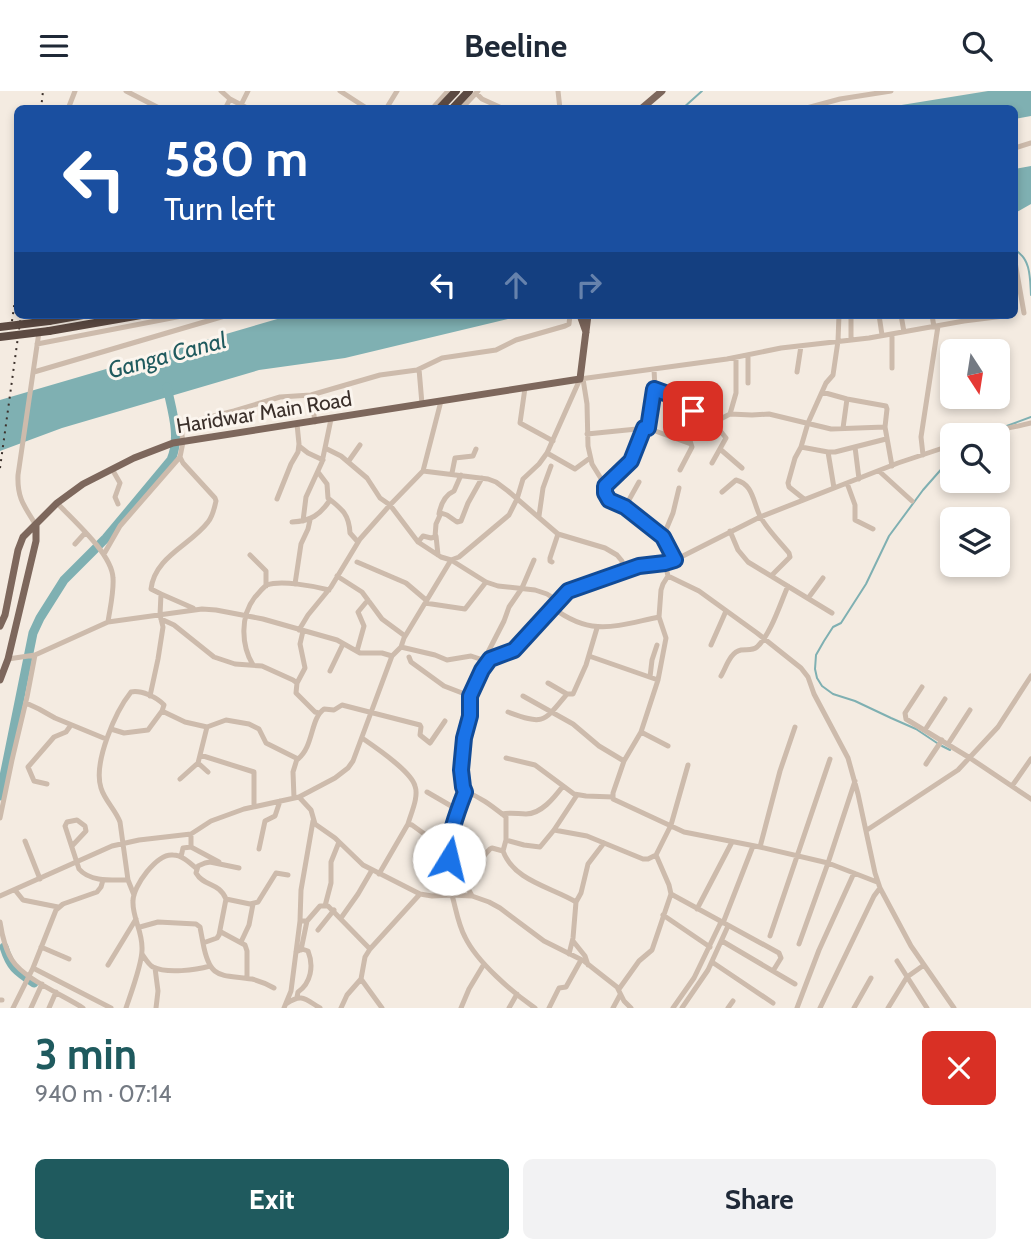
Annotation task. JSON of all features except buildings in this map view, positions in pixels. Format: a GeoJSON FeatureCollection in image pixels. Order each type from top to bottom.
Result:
{"type":"FeatureCollection","features":[{"type":"Feature","properties":{"kind":"highway"},"geometry":{"type":"LineString","coordinates":[[443,105],[456,91]]}},
{"type":"Feature","properties":{"kind":"highway"},"geometry":{"type":"LineString","coordinates":[[457,105],[474,92]]}},
{"type":"Feature","properties":{"kind":"highway"},"geometry":{"type":"LineString","coordinates":[[0,327],[40,319]]}},
{"type":"Feature","properties":{"kind":"highway"},"geometry":{"type":"LineString","coordinates":[[0,337],[121,319]]}},
{"type":"Feature","properties":{"kind":"main road"},"geometry":{"type":"LineString","coordinates":[[646,105],[662,91]]}},
{"type":"Feature","properties":{"kind":"main road"},"geometry":{"type":"LineString","coordinates":[[581,319],[586,332]]}},
{"type":"Feature","properties":{"kind":"main road"},"geometry":{"type":"LineString","coordinates":[[582,379],[588,319]]}},
{"type":"Feature","properties":{"kind":"main road","name":"Haridwar Main Road"},"geometry":{"type":"LineString","coordinates":[[0,626],[23,537],[57,503],[83,484],[134,458],[179,442],[582,379]]}},
{"type":"Feature","properties":{"kind":"main road"},"geometry":{"type":"LineString","coordinates":[[0,680],[8,659],[36,541],[36,525]]}},
{"type":"Feature","properties":{"kind":"street"},"geometry":{"type":"LineString","coordinates":[[125,91],[152,105]]}},
{"type":"Feature","properties":{"kind":"street"},"geometry":{"type":"LineString","coordinates":[[221,91],[242,105]]}},
{"type":"Feature","properties":{"kind":"street"},"geometry":{"type":"LineString","coordinates":[[340,91],[362,105]]}},
{"type":"Feature","properties":{"kind":"street"},"geometry":{"type":"LineString","coordinates":[[436,105],[448,91]]}},
{"type":"Feature","properties":{"kind":"street"},"geometry":{"type":"LineString","coordinates":[[818,105],[891,91]]}},
{"type":"Feature","properties":{"kind":"street"},"geometry":{"type":"LineString","coordinates":[[474,92],[495,105]]}},
{"type":"Feature","properties":{"kind":"street"},"geometry":{"type":"LineString","coordinates":[[227,105],[230,99]]}},
{"type":"Feature","properties":{"kind":"street"},"geometry":{"type":"LineString","coordinates":[[1018,274],[1028,312]]}},
{"type":"Feature","properties":{"kind":"street"},"geometry":{"type":"LineString","coordinates":[[36,525],[21,502],[17,489],[37,344],[45,319]]}},
{"type":"Feature","properties":{"kind":"street"},"geometry":{"type":"LineString","coordinates":[[37,344],[166,319]]}},
{"type":"Feature","properties":{"kind":"street"},"geometry":{"type":"LineString","coordinates":[[33,375],[215,319]]}},
{"type":"Feature","properties":{"kind":"street"},"geometry":{"type":"LineString","coordinates":[[195,609],[151,587],[172,553],[209,522],[216,501],[180,457],[181,428],[189,422],[280,397],[311,395],[380,375],[409,372],[442,358],[496,349],[516,340],[562,328],[569,324],[570,319]]}},
{"type":"Feature","properties":{"kind":"street"},"geometry":{"type":"LineString","coordinates":[[804,499],[789,487],[788,483],[808,423],[827,381],[833,375],[839,319]]}},
{"type":"Feature","properties":{"kind":"street"},"geometry":{"type":"LineString","coordinates":[[851,319],[851,340]]}},
{"type":"Feature","properties":{"kind":"street"},"geometry":{"type":"LineString","coordinates":[[880,319],[883,335]]}},
{"type":"Feature","properties":{"kind":"street"},"geometry":{"type":"LineString","coordinates":[[902,319],[904,332]]}},
{"type":"Feature","properties":{"kind":"street"},"geometry":{"type":"LineString","coordinates":[[923,455],[921,437],[936,326],[933,319]]}},
{"type":"Feature","properties":{"kind":"street"},"geometry":{"type":"LineString","coordinates":[[582,379],[892,334],[960,319]]}},
{"type":"Feature","properties":{"kind":"street"},"geometry":{"type":"LineString","coordinates":[[892,334],[892,367]]}},
{"type":"Feature","properties":{"kind":"street"},"geometry":{"type":"LineString","coordinates":[[796,372],[801,346]]}},
{"type":"Feature","properties":{"kind":"street"},"geometry":{"type":"LineString","coordinates":[[748,355],[748,383]]}},
{"type":"Feature","properties":{"kind":"street"},"geometry":{"type":"LineString","coordinates":[[730,414],[736,393],[736,358]]}},
{"type":"Feature","properties":{"kind":"street"},"geometry":{"type":"LineString","coordinates":[[419,369],[422,404]]}},
{"type":"Feature","properties":{"kind":"street"},"geometry":{"type":"LineString","coordinates":[[605,486],[631,461],[646,428],[654,389],[654,369]]}},
{"type":"Feature","properties":{"kind":"street"},"geometry":{"type":"LineString","coordinates":[[582,379],[587,404],[590,458],[605,486],[605,493],[609,500],[625,507],[663,537],[675,560]]}},
{"type":"Feature","properties":{"kind":"street"},"geometry":{"type":"LineString","coordinates":[[0,896],[104,849],[123,843],[191,834],[222,816],[297,797],[335,778],[348,768],[392,656],[401,647],[451,560],[460,557],[509,515],[523,479],[547,453],[582,379]]}},
{"type":"Feature","properties":{"kind":"street"},"geometry":{"type":"LineString","coordinates":[[526,388],[520,423],[553,441]]}},
{"type":"Feature","properties":{"kind":"street"},"geometry":{"type":"LineString","coordinates":[[654,389],[676,397],[725,436],[726,440],[712,463]]}},
{"type":"Feature","properties":{"kind":"street"},"geometry":{"type":"LineString","coordinates":[[822,393],[886,406],[884,427],[892,465]]}},
{"type":"Feature","properties":{"kind":"street"},"geometry":{"type":"LineString","coordinates":[[311,395],[315,422]]}},
{"type":"Feature","properties":{"kind":"street"},"geometry":{"type":"LineString","coordinates":[[843,428],[847,399]]}},
{"type":"Feature","properties":{"kind":"street"},"geometry":{"type":"LineString","coordinates":[[318,713],[296,694],[297,683],[305,668],[300,644],[301,631],[308,615],[328,590],[358,542],[423,471],[441,401]]}},
{"type":"Feature","properties":{"kind":"street"},"geometry":{"type":"LineString","coordinates":[[680,470],[692,447],[692,437],[707,423],[730,414],[769,414],[827,428],[884,427]]}},
{"type":"Feature","properties":{"kind":"street"},"geometry":{"type":"LineString","coordinates":[[295,584],[301,544],[308,529],[306,497],[323,460],[331,419]]}},
{"type":"Feature","properties":{"kind":"street"},"geometry":{"type":"LineString","coordinates":[[1010,429],[1031,423]]}},
{"type":"Feature","properties":{"kind":"street"},"geometry":{"type":"LineString","coordinates":[[277,499],[299,446],[297,424]]}},
{"type":"Feature","properties":{"kind":"street"},"geometry":{"type":"LineString","coordinates":[[587,434],[646,428],[691,444]]}},
{"type":"Feature","properties":{"kind":"street"},"geometry":{"type":"LineString","coordinates":[[801,447],[828,452],[886,439]]}},
{"type":"Feature","properties":{"kind":"street"},"geometry":{"type":"LineString","coordinates":[[348,462],[360,445]]}},
{"type":"Feature","properties":{"kind":"street"},"geometry":{"type":"LineString","coordinates":[[299,446],[323,460]]}},
{"type":"Feature","properties":{"kind":"street"},"geometry":{"type":"LineString","coordinates":[[855,447],[859,479]]}},
{"type":"Feature","properties":{"kind":"street"},"geometry":{"type":"LineString","coordinates":[[325,448],[341,456],[369,481],[418,542],[486,582],[535,590],[558,601]]}},
{"type":"Feature","properties":{"kind":"street"},"geometry":{"type":"LineString","coordinates":[[452,473],[455,458],[473,456],[476,449]]}},
{"type":"Feature","properties":{"kind":"street"},"geometry":{"type":"LineString","coordinates":[[720,449],[742,468]]}},
{"type":"Feature","properties":{"kind":"street"},"geometry":{"type":"LineString","coordinates":[[401,647],[447,660],[471,656],[487,659],[514,650],[568,591],[639,566],[675,560],[760,517],[940,449]]}},
{"type":"Feature","properties":{"kind":"street"},"geometry":{"type":"LineString","coordinates":[[828,452],[834,488]]}},
{"type":"Feature","properties":{"kind":"street"},"geometry":{"type":"LineString","coordinates":[[547,453],[575,468],[590,458]]}},
{"type":"Feature","properties":{"kind":"street"},"geometry":{"type":"LineString","coordinates":[[101,550],[180,457]]}},
{"type":"Feature","properties":{"kind":"street"},"geometry":{"type":"LineString","coordinates":[[539,516],[543,488],[551,465]]}},
{"type":"Feature","properties":{"kind":"street"},"geometry":{"type":"LineString","coordinates":[[112,469],[120,483],[116,497],[118,504]]}},
{"type":"Feature","properties":{"kind":"street"},"geometry":{"type":"LineString","coordinates":[[423,471],[452,473],[496,482],[558,534],[612,552],[620,558],[623,571]]}},
{"type":"Feature","properties":{"kind":"street"},"geometry":{"type":"LineString","coordinates":[[879,471],[912,501]]}},
{"type":"Feature","properties":{"kind":"street"},"geometry":{"type":"LineString","coordinates":[[318,472],[327,484],[327,495],[350,522],[350,533],[358,542]]}},
{"type":"Feature","properties":{"kind":"street"},"geometry":{"type":"LineString","coordinates":[[438,555],[436,524],[443,502],[449,493],[454,492],[461,475]]}},
{"type":"Feature","properties":{"kind":"street"},"geometry":{"type":"LineString","coordinates":[[439,514],[444,513],[457,522],[461,521],[482,478]]}},
{"type":"Feature","properties":{"kind":"street"},"geometry":{"type":"LineString","coordinates":[[722,492],[739,480],[753,495],[760,517],[790,556],[771,576]]}},
{"type":"Feature","properties":{"kind":"street"},"geometry":{"type":"LineString","coordinates":[[625,507],[639,482]]}},
{"type":"Feature","properties":{"kind":"street"},"geometry":{"type":"LineString","coordinates":[[847,483],[855,505],[855,520],[873,529]]}},
{"type":"Feature","properties":{"kind":"street"},"geometry":{"type":"LineString","coordinates":[[663,537],[679,488]]}},
{"type":"Feature","properties":{"kind":"street"},"geometry":{"type":"LineString","coordinates":[[292,522],[306,521],[324,509],[330,500]]}},
{"type":"Feature","properties":{"kind":"street"},"geometry":{"type":"LineString","coordinates":[[57,503],[101,550],[110,564],[113,578],[108,622]]}},
{"type":"Feature","properties":{"kind":"street"},"geometry":{"type":"LineString","coordinates":[[730,531],[744,558],[832,613]]}},
{"type":"Feature","properties":{"kind":"street"},"geometry":{"type":"LineString","coordinates":[[75,544],[85,533]]}},
{"type":"Feature","properties":{"kind":"street"},"geometry":{"type":"LineString","coordinates":[[552,562],[550,558],[558,534]]}},
{"type":"Feature","properties":{"kind":"street"},"geometry":{"type":"LineString","coordinates":[[418,542],[424,535],[431,538],[436,536]]}},
{"type":"Feature","properties":{"kind":"street"},"geometry":{"type":"LineString","coordinates":[[250,555],[265,571],[267,586]]}},
{"type":"Feature","properties":{"kind":"street"},"geometry":{"type":"LineString","coordinates":[[472,897],[449,859],[449,846],[465,792],[461,770],[464,738],[470,716],[470,696],[509,607],[522,588],[534,560]]}},
{"type":"Feature","properties":{"kind":"street"},"geometry":{"type":"LineString","coordinates":[[357,562],[406,583],[426,601],[465,610],[486,582]]}},
{"type":"Feature","properties":{"kind":"street"},"geometry":{"type":"LineString","coordinates":[[613,797],[624,761],[641,732],[658,680],[666,638],[659,617],[661,590],[668,576],[665,563]]}},
{"type":"Feature","properties":{"kind":"street"},"geometry":{"type":"LineString","coordinates":[[337,576],[360,590],[382,619],[405,636]]}},
{"type":"Feature","properties":{"kind":"street"},"geometry":{"type":"LineString","coordinates":[[668,576],[699,591],[764,638],[808,677],[814,695],[845,752],[855,781],[879,885],[901,929],[954,1008]]}},
{"type":"Feature","properties":{"kind":"street"},"geometry":{"type":"LineString","coordinates":[[808,597],[823,578]]}},
{"type":"Feature","properties":{"kind":"street"},"geometry":{"type":"LineString","coordinates":[[253,666],[245,648],[245,616],[251,601],[260,591],[267,586],[295,584],[328,590]]}},
{"type":"Feature","properties":{"kind":"street"},"geometry":{"type":"LineString","coordinates":[[721,676],[733,654],[756,648],[764,638],[788,586]]}},
{"type":"Feature","properties":{"kind":"street"},"geometry":{"type":"LineString","coordinates":[[150,696],[163,627],[161,594]]}},
{"type":"Feature","properties":{"kind":"street"},"geometry":{"type":"LineString","coordinates":[[357,651],[364,626],[358,612],[368,600]]}},
{"type":"Feature","properties":{"kind":"street"},"geometry":{"type":"LineString","coordinates":[[553,608],[567,619],[597,628],[659,617]]}},
{"type":"Feature","properties":{"kind":"street"},"geometry":{"type":"LineString","coordinates":[[8,659],[35,655],[108,622],[161,617],[195,609],[263,619],[337,640],[360,653],[392,656]]}},
{"type":"Feature","properties":{"kind":"street"},"geometry":{"type":"LineString","coordinates":[[711,645],[726,611]]}},
{"type":"Feature","properties":{"kind":"street"},"geometry":{"type":"LineString","coordinates":[[161,617],[214,657],[235,664],[262,666],[297,683]]}},
{"type":"Feature","properties":{"kind":"street"},"geometry":{"type":"LineString","coordinates":[[548,683],[567,694],[573,694],[597,628]]}},
{"type":"Feature","properties":{"kind":"street"},"geometry":{"type":"LineString","coordinates":[[330,671],[343,644]]}},
{"type":"Feature","properties":{"kind":"street"},"geometry":{"type":"LineString","coordinates":[[650,677],[657,645]]}},
{"type":"Feature","properties":{"kind":"street"},"geometry":{"type":"LineString","coordinates":[[0,818],[35,655]]}},
{"type":"Feature","properties":{"kind":"street"},"geometry":{"type":"LineString","coordinates":[[589,656],[658,680]]}},
{"type":"Feature","properties":{"kind":"street"},"geometry":{"type":"LineString","coordinates":[[409,657],[411,662],[444,686],[470,696]]}},
{"type":"Feature","properties":{"kind":"street"},"geometry":{"type":"LineString","coordinates":[[867,830],[958,770],[1008,713],[1031,676]]}},
{"type":"Feature","properties":{"kind":"street"},"geometry":{"type":"LineString","coordinates":[[922,687],[905,716],[940,743],[948,744],[1031,799]]}},
{"type":"Feature","properties":{"kind":"street"},"geometry":{"type":"LineString","coordinates":[[111,729],[124,733],[148,730],[164,706],[139,691],[131,692],[111,729],[106,739],[99,769],[104,795],[117,814],[128,880],[134,895]]}},
{"type":"Feature","properties":{"kind":"street"},"geometry":{"type":"LineString","coordinates":[[508,712],[534,721],[551,713],[567,694]]}},
{"type":"Feature","properties":{"kind":"street"},"geometry":{"type":"LineString","coordinates":[[523,696],[573,724],[598,746],[624,761]]}},
{"type":"Feature","properties":{"kind":"street"},"geometry":{"type":"LineString","coordinates":[[925,730],[946,699]]}},
{"type":"Feature","properties":{"kind":"street"},"geometry":{"type":"LineString","coordinates":[[26,703],[106,739]]}},
{"type":"Feature","properties":{"kind":"street"},"geometry":{"type":"LineString","coordinates":[[285,1006],[304,921],[301,890],[313,821],[311,810],[297,797],[293,772],[297,759],[309,744],[318,713],[324,709],[334,710],[342,705],[372,712],[420,725],[420,735],[430,743],[445,721]]}},
{"type":"Feature","properties":{"kind":"street"},"geometry":{"type":"LineString","coordinates":[[948,744],[970,710]]}},
{"type":"Feature","properties":{"kind":"street"},"geometry":{"type":"LineString","coordinates":[[162,711],[185,722],[207,727],[226,720],[249,724],[259,729],[266,743],[297,759]]}},
{"type":"Feature","properties":{"kind":"street"},"geometry":{"type":"LineString","coordinates":[[28,767],[54,737],[66,732],[71,725]]}},
{"type":"Feature","properties":{"kind":"street"},"geometry":{"type":"LineString","coordinates":[[180,779],[198,763],[207,727]]}},
{"type":"Feature","properties":{"kind":"street"},"geometry":{"type":"LineString","coordinates":[[673,1008],[691,985],[724,924],[756,846],[795,727]]}},
{"type":"Feature","properties":{"kind":"street"},"geometry":{"type":"LineString","coordinates":[[641,732],[668,747]]}},
{"type":"Feature","properties":{"kind":"street"},"geometry":{"type":"LineString","coordinates":[[362,738],[390,759],[414,783],[416,796],[408,824],[380,874]]}},
{"type":"Feature","properties":{"kind":"street"},"geometry":{"type":"LineString","coordinates":[[926,764],[940,743]]}},
{"type":"Feature","properties":{"kind":"street"},"geometry":{"type":"LineString","coordinates":[[200,755],[254,772],[254,806]]}},
{"type":"Feature","properties":{"kind":"street"},"geometry":{"type":"LineString","coordinates":[[506,758],[535,765],[577,795],[613,797],[690,834],[828,863],[879,885]]}},
{"type":"Feature","properties":{"kind":"street"},"geometry":{"type":"LineString","coordinates":[[770,936],[830,758]]}},
{"type":"Feature","properties":{"kind":"street"},"geometry":{"type":"LineString","coordinates":[[1012,786],[1031,759]]}},
{"type":"Feature","properties":{"kind":"street"},"geometry":{"type":"LineString","coordinates":[[12,760],[28,767]]}},
{"type":"Feature","properties":{"kind":"street"},"geometry":{"type":"LineString","coordinates":[[198,763],[208,772]]}},
{"type":"Feature","properties":{"kind":"street"},"geometry":{"type":"LineString","coordinates":[[554,830],[587,836],[648,859],[656,855],[671,825],[688,765]]}},
{"type":"Feature","properties":{"kind":"street"},"geometry":{"type":"LineString","coordinates":[[28,767],[34,781],[47,785]]}},
{"type":"Feature","properties":{"kind":"street"},"geometry":{"type":"LineString","coordinates":[[799,944],[855,781]]}},
{"type":"Feature","properties":{"kind":"street"},"geometry":{"type":"LineString","coordinates":[[502,814],[538,812],[563,786]]}},
{"type":"Feature","properties":{"kind":"street"},"geometry":{"type":"LineString","coordinates":[[427,792],[458,810]]}},
{"type":"Feature","properties":{"kind":"street"},"geometry":{"type":"LineString","coordinates":[[465,792],[485,800],[507,820],[503,851],[521,874],[576,902]]}},
{"type":"Feature","properties":{"kind":"street"},"geometry":{"type":"LineString","coordinates":[[506,840],[538,848],[554,830],[577,795]]}},
{"type":"Feature","properties":{"kind":"street"},"geometry":{"type":"LineString","coordinates":[[259,849],[265,821],[275,816],[280,801]]}},
{"type":"Feature","properties":{"kind":"street"},"geometry":{"type":"LineString","coordinates":[[72,846],[86,831],[85,826],[78,820],[65,823],[72,846],[77,862],[80,872],[103,880],[128,880]]}},
{"type":"Feature","properties":{"kind":"street"},"geometry":{"type":"LineString","coordinates":[[313,821],[358,861],[420,894],[482,898],[500,908],[544,941],[588,965],[620,992],[631,1008]]}},
{"type":"Feature","properties":{"kind":"street"},"geometry":{"type":"LineString","coordinates":[[408,824],[449,846]]}},
{"type":"Feature","properties":{"kind":"street"},"geometry":{"type":"LineString","coordinates":[[191,834],[196,873],[200,879],[222,890],[226,899],[221,932],[217,937],[203,943]]}},
{"type":"Feature","properties":{"kind":"street"},"geometry":{"type":"LineString","coordinates":[[25,841],[40,879]]}},
{"type":"Feature","properties":{"kind":"street"},"geometry":{"type":"LineString","coordinates":[[325,906],[331,879],[331,862],[339,842]]}},
{"type":"Feature","properties":{"kind":"street"},"geometry":{"type":"LineString","coordinates":[[697,909],[732,842]]}},
{"type":"Feature","properties":{"kind":"street"},"geometry":{"type":"LineString","coordinates":[[569,954],[573,941],[576,902],[588,864],[604,843]]}},
{"type":"Feature","properties":{"kind":"street"},"geometry":{"type":"LineString","coordinates":[[181,857],[183,848],[194,848],[214,861],[239,868]]}},
{"type":"Feature","properties":{"kind":"street"},"geometry":{"type":"LineString","coordinates":[[461,875],[490,849],[503,851]]}},
{"type":"Feature","properties":{"kind":"street"},"geometry":{"type":"LineString","coordinates":[[126,1008],[142,954],[140,927],[133,910],[134,895],[160,858],[171,855],[181,857],[195,867]]}},
{"type":"Feature","properties":{"kind":"street"},"geometry":{"type":"LineString","coordinates":[[613,1008],[639,961],[652,950],[671,894],[656,855]]}},
{"type":"Feature","properties":{"kind":"street"},"geometry":{"type":"LineString","coordinates":[[195,867],[214,861]]}},
{"type":"Feature","properties":{"kind":"street"},"geometry":{"type":"LineString","coordinates":[[341,918],[372,870]]}},
{"type":"Feature","properties":{"kind":"street"},"geometry":{"type":"LineString","coordinates":[[226,899],[253,904],[260,900],[276,873],[288,875]]}},
{"type":"Feature","properties":{"kind":"street"},"geometry":{"type":"LineString","coordinates":[[797,1008],[819,950],[854,873]]}},
{"type":"Feature","properties":{"kind":"street"},"geometry":{"type":"LineString","coordinates":[[15,890],[23,900],[58,907],[97,892],[103,880]]}},
{"type":"Feature","properties":{"kind":"street"},"geometry":{"type":"LineString","coordinates":[[820,1008],[879,885]]}},
{"type":"Feature","properties":{"kind":"street"},"geometry":{"type":"LineString","coordinates":[[341,1008],[347,995],[361,979],[365,957],[370,949],[420,894]]}},
{"type":"Feature","properties":{"kind":"street"},"geometry":{"type":"LineString","coordinates":[[671,894],[780,954],[781,958],[773,971]]}},
{"type":"Feature","properties":{"kind":"street"},"geometry":{"type":"LineString","coordinates":[[452,895],[465,938],[484,964],[535,1008]]}},
{"type":"Feature","properties":{"kind":"street"},"geometry":{"type":"LineString","coordinates":[[241,942],[249,925],[253,904]]}},
{"type":"Feature","properties":{"kind":"street"},"geometry":{"type":"LineString","coordinates":[[304,921],[316,909],[328,906],[370,949]]}},
{"type":"Feature","properties":{"kind":"street"},"geometry":{"type":"LineString","coordinates":[[13,1008],[58,907]]}},
{"type":"Feature","properties":{"kind":"street"},"geometry":{"type":"LineString","coordinates":[[318,930],[334,911]]}},
{"type":"Feature","properties":{"kind":"street"},"geometry":{"type":"LineString","coordinates":[[663,915],[710,947]]}},
{"type":"Feature","properties":{"kind":"street"},"geometry":{"type":"LineString","coordinates":[[108,965],[136,919]]}},
{"type":"Feature","properties":{"kind":"street"},"geometry":{"type":"LineString","coordinates":[[0,922],[1,933],[11,958],[20,969],[82,1008]]}},
{"type":"Feature","properties":{"kind":"street"},"geometry":{"type":"LineString","coordinates":[[140,927],[158,922],[196,924],[201,927],[210,966],[219,975],[258,980],[274,988]]}},
{"type":"Feature","properties":{"kind":"street"},"geometry":{"type":"LineString","coordinates":[[682,1008],[712,962],[722,940],[724,924]]}},
{"type":"Feature","properties":{"kind":"street"},"geometry":{"type":"LineString","coordinates":[[221,932],[246,945],[247,978]]}},
{"type":"Feature","properties":{"kind":"street"},"geometry":{"type":"LineString","coordinates":[[722,940],[795,984]]}},
{"type":"Feature","properties":{"kind":"street"},"geometry":{"type":"LineString","coordinates":[[573,941],[583,953],[588,965]]}},
{"type":"Feature","properties":{"kind":"street"},"geometry":{"type":"LineString","coordinates":[[41,947],[69,959]]}},
{"type":"Feature","properties":{"kind":"street"},"geometry":{"type":"LineString","coordinates":[[285,1006],[297,997],[298,992],[305,986],[311,970],[310,953],[306,950],[298,951]]}},
{"type":"Feature","properties":{"kind":"street"},"geometry":{"type":"LineString","coordinates":[[142,954],[155,968],[189,971],[210,966]]}},
{"type":"Feature","properties":{"kind":"street"},"geometry":{"type":"LineString","coordinates":[[549,1008],[559,988],[566,987],[581,960]]}},
{"type":"Feature","properties":{"kind":"street"},"geometry":{"type":"LineString","coordinates":[[897,961],[927,1008]]}},
{"type":"Feature","properties":{"kind":"street"},"geometry":{"type":"LineString","coordinates":[[712,962],[773,1003]]}},
{"type":"Feature","properties":{"kind":"street"},"geometry":{"type":"LineString","coordinates":[[461,1008],[484,964]]}},
{"type":"Feature","properties":{"kind":"street"},"geometry":{"type":"LineString","coordinates":[[888,1008],[907,977],[924,965]]}},
{"type":"Feature","properties":{"kind":"street"},"geometry":{"type":"LineString","coordinates":[[33,968],[111,1008]]}},
{"type":"Feature","properties":{"kind":"street"},"geometry":{"type":"LineString","coordinates":[[155,968],[158,991],[156,1008]]}},
{"type":"Feature","properties":{"kind":"street"},"geometry":{"type":"LineString","coordinates":[[854,1008],[871,978]]}},
{"type":"Feature","properties":{"kind":"street"},"geometry":{"type":"LineString","coordinates":[[361,979],[382,1008]]}},
{"type":"Feature","properties":{"kind":"street"},"geometry":{"type":"LineString","coordinates":[[31,1008],[42,984]]}},
{"type":"Feature","properties":{"kind":"street"},"geometry":{"type":"LineString","coordinates":[[49,1008],[56,992]]}},
{"type":"Feature","properties":{"kind":"street"},"geometry":{"type":"LineString","coordinates":[[509,1008],[517,994]]}},
{"type":"Feature","properties":{"kind":"street"},"geometry":{"type":"LineString","coordinates":[[297,997],[304,998],[320,1008]]}},
{"type":"Feature","properties":{"kind":"street"},"geometry":{"type":"LineString","coordinates":[[64,1008],[68,1000]]}},
{"type":"Feature","properties":{"kind":"street"},"geometry":{"type":"LineString","coordinates":[[728,1008],[733,1001]]}},
{"type":"Feature","properties":{"kind":"water"},"geometry":{"type":"Polygon","coordinates":[[[988,91],[1031,91],[1031,116],[1018,118],[1018,105],[902,105],[988,91]]]}},
{"type":"Feature","properties":{"kind":"water"},"geometry":{"type":"Polygon","coordinates":[[[1031,166],[1031,204],[1018,211],[1018,168],[1031,166]]]}},
{"type":"Feature","properties":{"kind":"water","name":"Ganga Canal"},"geometry":{"type":"Polygon","coordinates":[[[277,319],[508,319],[345,358],[259,370],[62,428],[0,451],[0,400],[277,319]]]}},
{"type":"Feature","properties":{"kind":"waterway"},"geometry":{"type":"LineString","coordinates":[[686,105],[702,91]]}},
{"type":"Feature","properties":{"kind":"waterway"},"geometry":{"type":"LineString","coordinates":[[1018,252],[1027,264],[1031,295]]}},
{"type":"Feature","properties":{"kind":"waterway"},"geometry":{"type":"LineString","coordinates":[[0,796],[33,633],[40,618],[64,580],[106,538],[171,460],[175,433],[167,387]]}},
{"type":"Feature","properties":{"kind":"waterway"},"geometry":{"type":"LineString","coordinates":[[1010,425],[1031,417]]}},
{"type":"Feature","properties":{"kind":"waterway"},"geometry":{"type":"LineString","coordinates":[[937,743],[916,729],[833,694],[822,686],[815,669],[816,655],[833,627],[841,623],[866,584],[889,536],[940,471]]}},
{"type":"Feature","properties":{"kind":"waterway"},"geometry":{"type":"LineString","coordinates":[[942,746],[950,750]]}},
{"type":"Feature","properties":{"kind":"waterway"},"geometry":{"type":"LineString","coordinates":[[4,947],[14,968],[34,983]]}},
{"type":"Feature","properties":{"kind":"railway"},"geometry":{"type":"LineString","coordinates":[[41,105],[43,91]]}},
{"type":"Feature","properties":{"kind":"railway"},"geometry":{"type":"LineString","coordinates":[[11,328],[14,307]]}},
{"type":"Feature","properties":{"kind":"railway"},"geometry":{"type":"LineString","coordinates":[[0,468],[20,319]]}},
{"type":"Feature","properties":{"kind":"route"},"geometry":{"type":"LineString","coordinates":[[449,859],[449,846],[465,792],[461,770],[464,738],[470,716],[470,696],[482,670],[490,659],[514,650],[568,591],[639,566],[675,560],[663,537],[625,507],[609,500],[605,486],[631,461],[644,428],[648,428],[654,389],[676,397],[693,411]]}}]}
